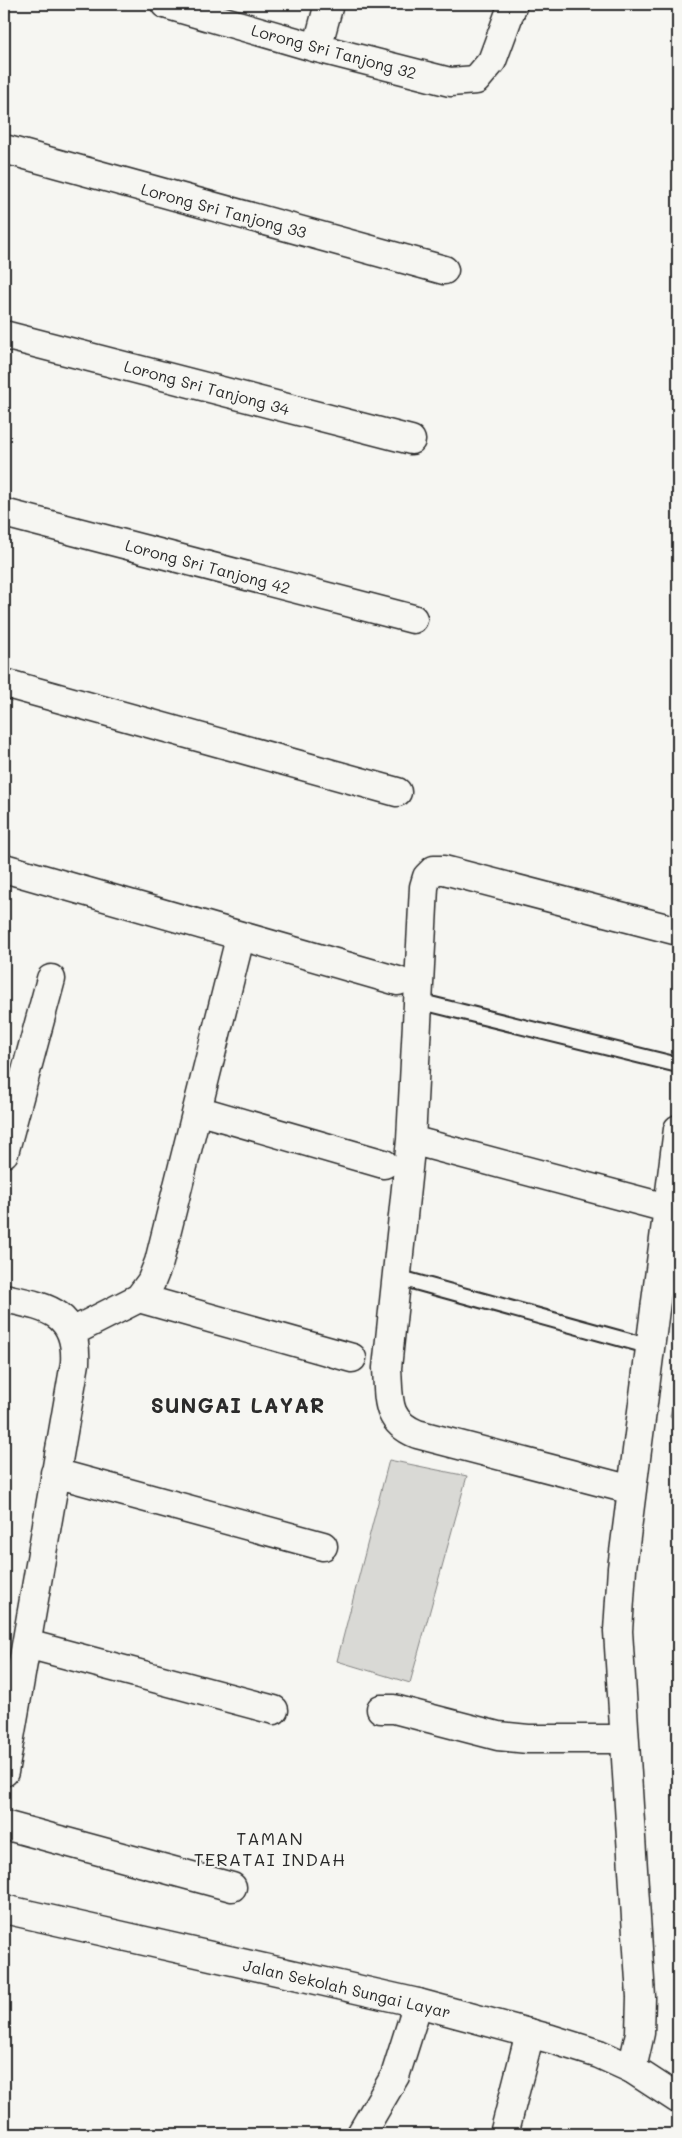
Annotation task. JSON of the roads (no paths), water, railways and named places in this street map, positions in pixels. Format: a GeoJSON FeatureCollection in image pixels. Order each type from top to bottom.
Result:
{"type":"FeatureCollection","features":[{"type":"Feature","properties":{"kind":"street","name":"Lorong Sri Tanjong 32"},"geometry":{"type":"LineString","coordinates":[[165,4],[317,48],[450,82],[476,80],[492,61],[513,4]]}},
{"type":"Feature","properties":{"kind":"street"},"geometry":{"type":"LineString","coordinates":[[317,48],[329,4]]}},
{"type":"Feature","properties":{"kind":"street","name":"Lorong Sri Tanjong 33"},"geometry":{"type":"LineString","coordinates":[[4,150],[444,270]]}},
{"type":"Feature","properties":{"kind":"street","name":"Lorong Sri Tanjong 34"},"geometry":{"type":"LineString","coordinates":[[4,334],[411,440]]}},
{"type":"Feature","properties":{"kind":"street","name":"Lorong Sri Tanjong 42"},"geometry":{"type":"LineString","coordinates":[[4,513],[413,619]]}},
{"type":"Feature","properties":{"kind":"street"},"geometry":{"type":"LineString","coordinates":[[4,683],[397,792]]}},
{"type":"Feature","properties":{"kind":"street"},"geometry":{"type":"LineString","coordinates":[[4,868],[240,938],[398,982]]}},
{"type":"Feature","properties":{"kind":"street"},"geometry":{"type":"LineString","coordinates":[[632,1490],[417,1434],[403,1429],[393,1417],[388,1400],[388,1368],[411,1140],[424,886],[427,877],[434,870],[444,870],[678,931]]}},
{"type":"Feature","properties":{"kind":"street"},"geometry":{"type":"LineString","coordinates":[[72,1332],[139,1298],[151,1282],[159,1262],[240,938]]}},
{"type":"Feature","properties":{"kind":"street"},"geometry":{"type":"LineString","coordinates":[[4,1153],[51,979]]}},
{"type":"Feature","properties":{"kind":"street"},"geometry":{"type":"LineString","coordinates":[[197,1110],[384,1164]]}},
{"type":"Feature","properties":{"kind":"street"},"geometry":{"type":"LineString","coordinates":[[632,2069],[640,2033],[641,1997],[630,1789],[624,1739],[618,1631],[622,1568],[632,1490],[651,1346],[673,1210],[678,1129]]}},
{"type":"Feature","properties":{"kind":"street"},"geometry":{"type":"LineString","coordinates":[[411,1140],[673,1210]]}},
{"type":"Feature","properties":{"kind":"street"},"geometry":{"type":"LineString","coordinates":[[4,1298],[52,1310],[64,1319],[72,1332],[76,1346],[75,1363],[4,1772]]}},
{"type":"Feature","properties":{"kind":"street"},"geometry":{"type":"LineString","coordinates":[[139,1298],[352,1358]]}},
{"type":"Feature","properties":{"kind":"street"},"geometry":{"type":"LineString","coordinates":[[55,1473],[323,1546]]}},
{"type":"Feature","properties":{"kind":"street"},"geometry":{"type":"LineString","coordinates":[[27,1644],[274,1710]]}},
{"type":"Feature","properties":{"kind":"street"},"geometry":{"type":"LineString","coordinates":[[381,1709],[394,1709],[508,1737],[528,1739],[624,1739]]}},
{"type":"Feature","properties":{"kind":"street"},"geometry":{"type":"LineString","coordinates":[[4,1825],[232,1887]]}},
{"type":"Feature","properties":{"kind":"street","name":"Jalan Sekolah Sungai Layar"},"geometry":{"type":"LineString","coordinates":[[4,1909],[418,2003],[530,2033],[599,2054],[632,2069],[678,2099]]}},
{"type":"Feature","properties":{"kind":"street"},"geometry":{"type":"LineString","coordinates":[[361,2134],[395,2076],[418,2003]]}},
{"type":"Feature","properties":{"kind":"street"},"geometry":{"type":"LineString","coordinates":[[504,2134],[530,2033]]}},
{"type":"Feature","properties":{"kind":"lane"},"geometry":{"type":"LineString","coordinates":[[418,1001],[678,1065]]}},
{"type":"Feature","properties":{"kind":"lane"},"geometry":{"type":"LineString","coordinates":[[397,1277],[651,1346]]}},
{"type":"Feature","properties":{"kind":"district","name":"SUNGAI LAYAR"},"geometry":{"type":"Point","coordinates":[238,1404]}},
{"type":"Feature","properties":{"kind":"district","name":"TAMAN TERATAI INDAH"},"geometry":{"type":"Point","coordinates":[270,1848]}}]}
